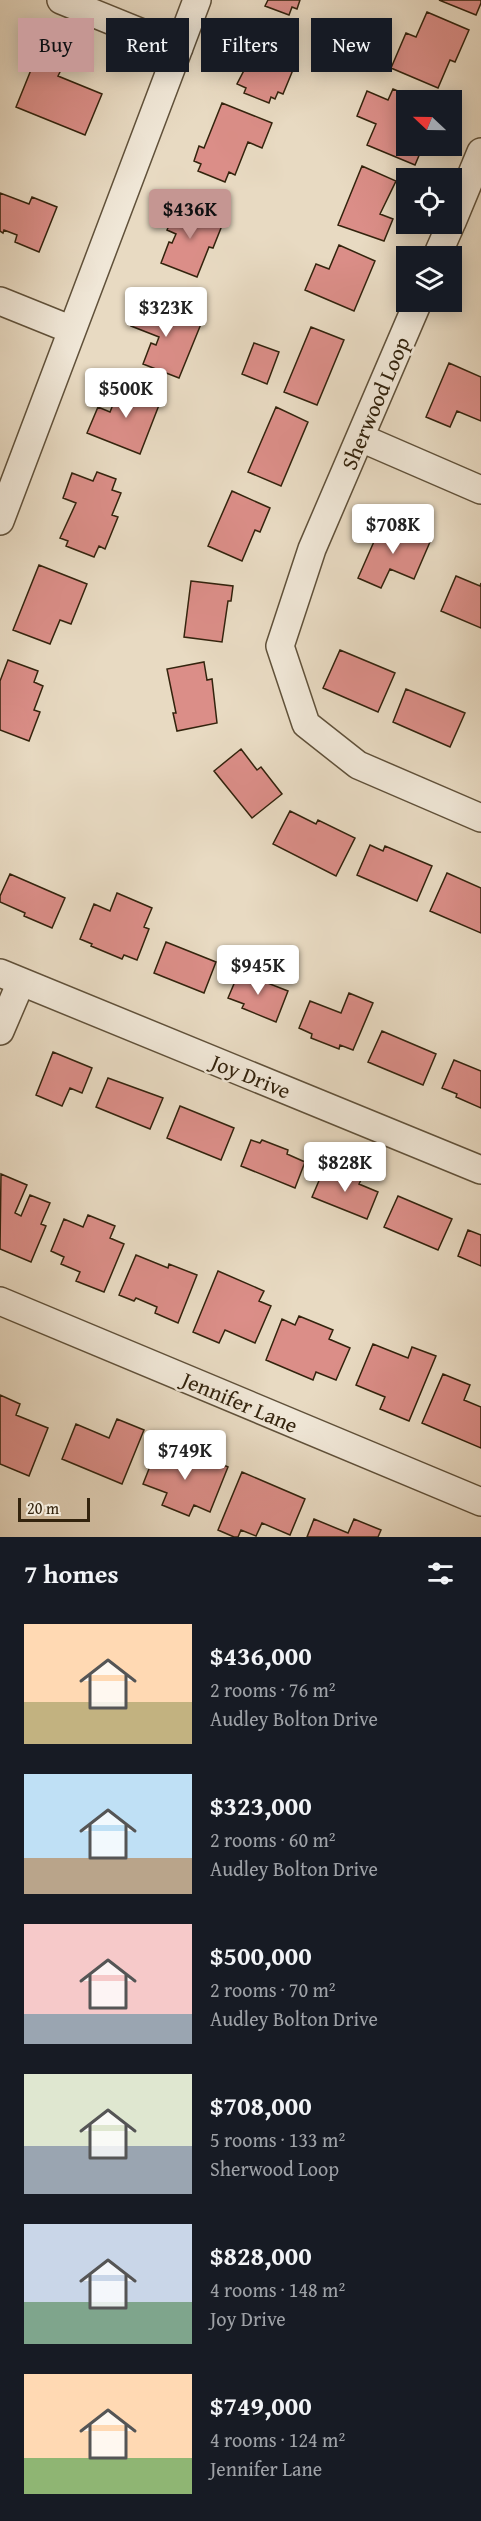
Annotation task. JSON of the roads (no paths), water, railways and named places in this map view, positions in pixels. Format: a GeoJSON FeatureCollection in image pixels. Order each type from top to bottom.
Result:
{"type":"FeatureCollection","features":[{"type":"Feature","properties":{"kind":"street"},"geometry":{"type":"LineString","coordinates":[[61,0],[106,18]]}},
{"type":"Feature","properties":{"kind":"street"},"geometry":{"type":"LineString","coordinates":[[189,21],[197,0]]}},
{"type":"Feature","properties":{"kind":"street"},"geometry":{"type":"LineString","coordinates":[[0,521],[170,72]]}},
{"type":"Feature","properties":{"kind":"street"},"geometry":{"type":"LineString","coordinates":[[462,198],[479,160]]}},
{"type":"Feature","properties":{"kind":"street"},"geometry":{"type":"LineString","coordinates":[[0,301],[72,330]]}},
{"type":"Feature","properties":{"kind":"street","name":"Sherwood Loop"},"geometry":{"type":"LineString","coordinates":[[414,312],[312,549],[280,646],[306,724],[358,765],[481,818]]}},
{"type":"Feature","properties":{"kind":"street"},"geometry":{"type":"LineString","coordinates":[[361,438],[481,490]]}},
{"type":"Feature","properties":{"kind":"street"},"geometry":{"type":"LineString","coordinates":[[0,1031],[10,977]]}},
{"type":"Feature","properties":{"kind":"street","name":"Joy Drive"},"geometry":{"type":"LineString","coordinates":[[10,977],[481,1170]]}},
{"type":"Feature","properties":{"kind":"street","name":"Jennifer Lane"},"geometry":{"type":"LineString","coordinates":[[0,1301],[481,1502]]}}]}
